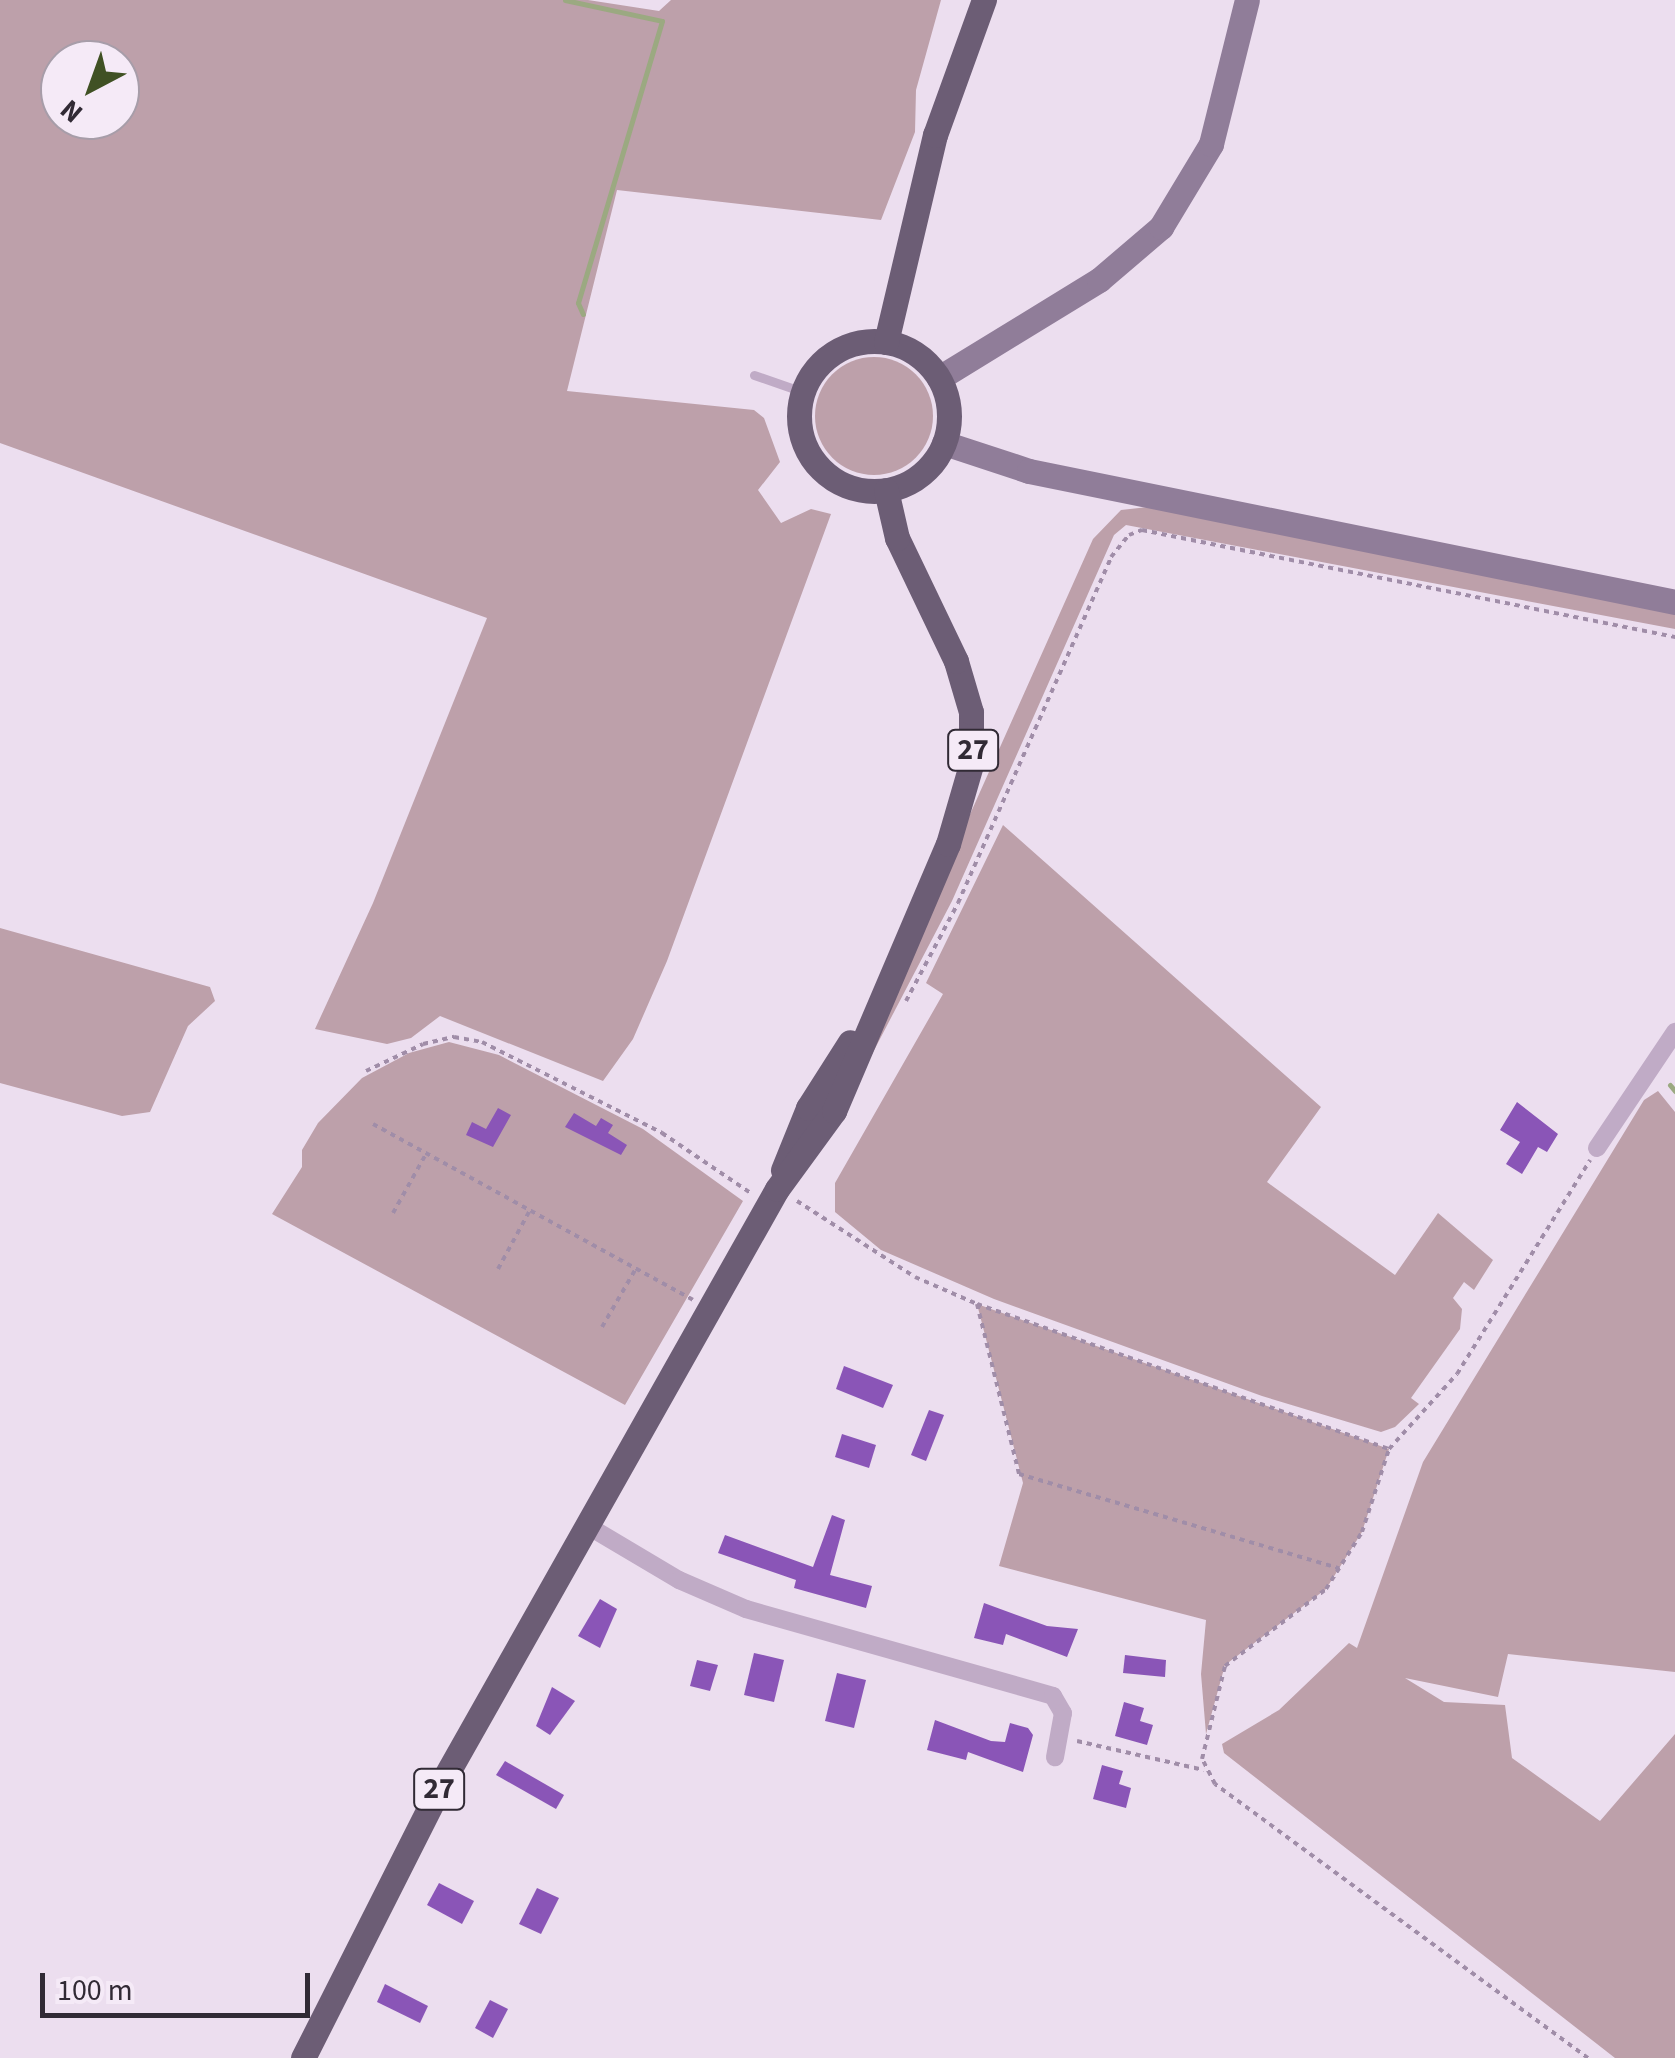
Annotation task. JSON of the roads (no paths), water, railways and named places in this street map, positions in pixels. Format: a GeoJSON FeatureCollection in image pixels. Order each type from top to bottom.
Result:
{"type":"FeatureCollection","features":[{"type":"Feature","properties":{"kind":"main road"},"geometry":{"type":"LineString","coordinates":[[886,342],[935,136],[984,0]]}},
{"type":"Feature","properties":{"kind":"main road"},"geometry":{"type":"LineString","coordinates":[[938,378],[1099,280],[1161,227],[1211,144],[1247,0]]}},
{"type":"Feature","properties":{"kind":"main road"},"geometry":{"type":"LineString","coordinates":[[886,342],[913,352],[938,378],[949,410],[944,444],[921,474],[886,490],[848,486],[816,464],[801,433],[803,392],[835,352],[886,342]]}},
{"type":"Feature","properties":{"kind":"main road"},"geometry":{"type":"LineString","coordinates":[[944,444],[1080,482],[1675,602]]}},
{"type":"Feature","properties":{"kind":"main road","name":"27"},"geometry":{"type":"LineString","coordinates":[[303,2058],[405,1849],[773,1197],[808,1108],[874,1009],[948,844],[974,748],[962,678],[906,560],[886,490]]}},
{"type":"Feature","properties":{"kind":"street"},"geometry":{"type":"LineString","coordinates":[[1597,1148],[1675,1032]]}},
{"type":"Feature","properties":{"kind":"street"},"geometry":{"type":"LineString","coordinates":[[588,1526],[679,1580],[746,1609],[1044,1692],[1063,1713],[1054,1756]]}},
{"type":"Feature","properties":{"kind":"lane"},"geometry":{"type":"LineString","coordinates":[[754,375],[803,392]]}},
{"type":"Feature","properties":{"kind":"waterway"},"geometry":{"type":"LineString","coordinates":[[565,0],[662,21],[578,303],[583,314]]}},
{"type":"Feature","properties":{"kind":"waterway"},"geometry":{"type":"LineString","coordinates":[[1670,1085],[1675,1091]]}}]}
